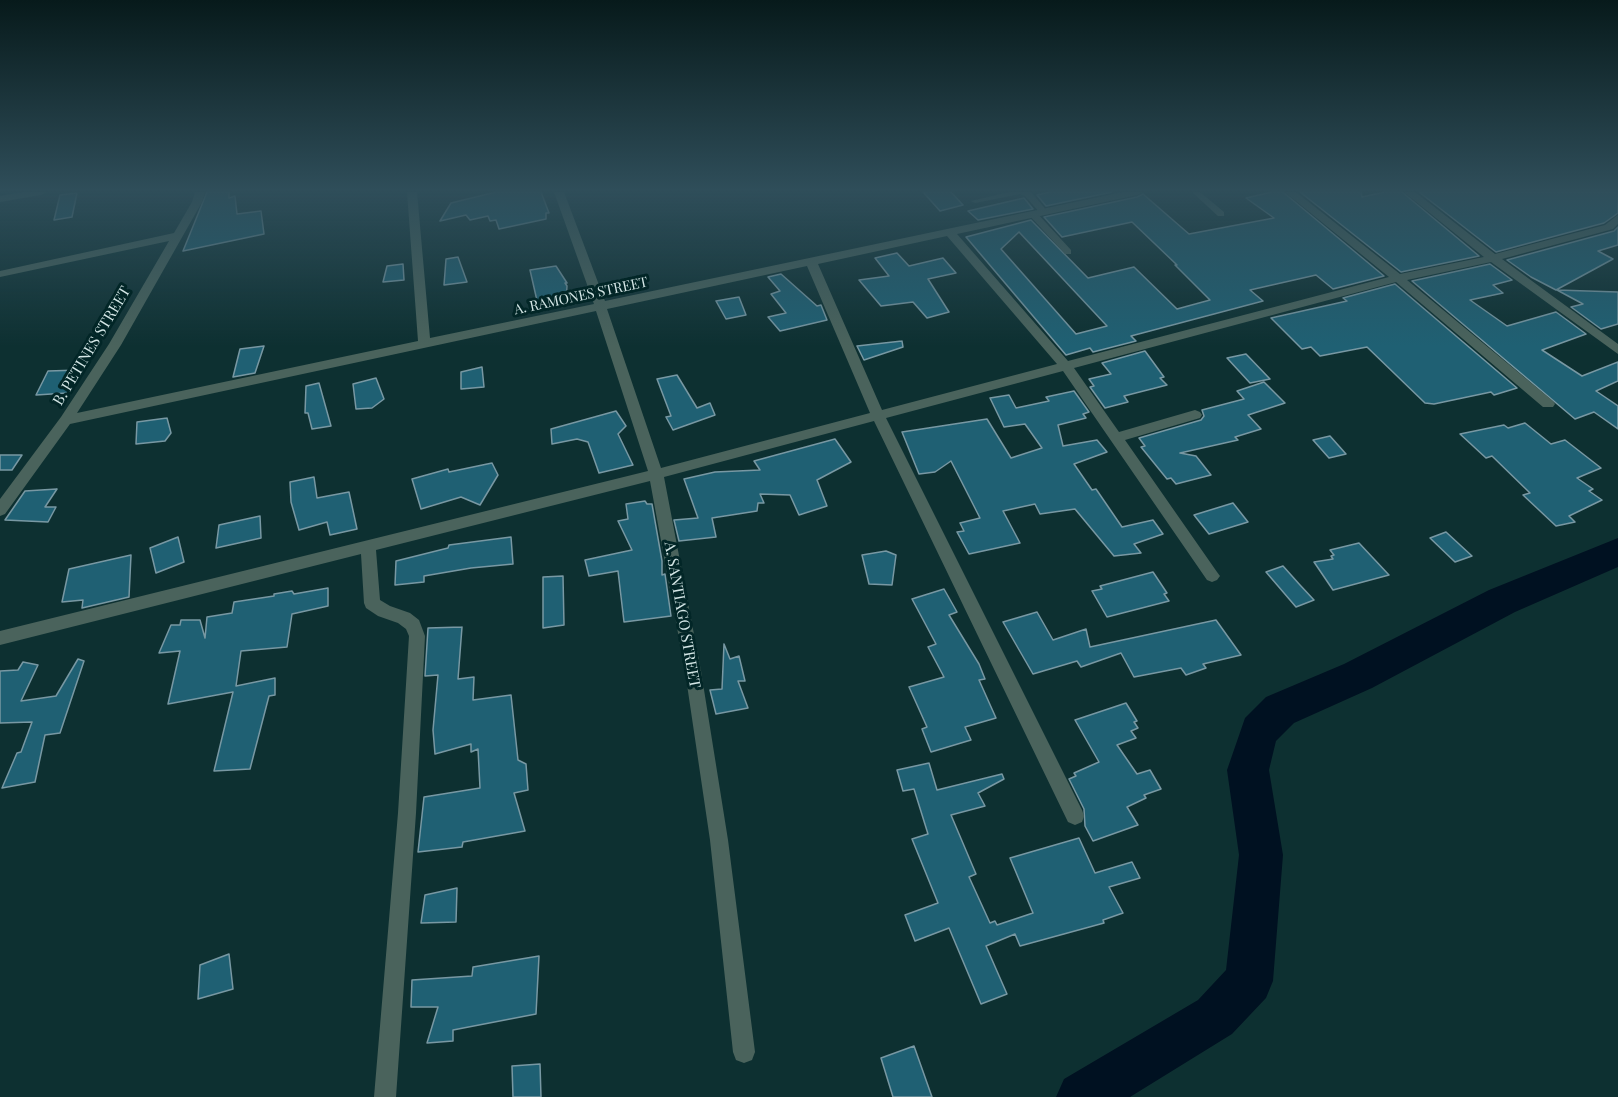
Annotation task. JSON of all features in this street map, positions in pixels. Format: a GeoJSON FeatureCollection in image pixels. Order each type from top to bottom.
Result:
{"type":"FeatureCollection","features":[{"type":"Feature","properties":{"kind":"street"},"geometry":{"type":"LineString","coordinates":[[0,274],[143,243]]}},
{"type":"Feature","properties":{"kind":"street","name":"B. PETINES STREET"},"geometry":{"type":"LineString","coordinates":[[0,510],[66,420],[116,345],[173,243]]}},
{"type":"Feature","properties":{"kind":"street"},"geometry":{"type":"LineString","coordinates":[[416,243],[423,345]]}},
{"type":"Feature","properties":{"kind":"street","name":"A. SANTIAGO STREET"},"geometry":{"type":"LineString","coordinates":[[578,243],[602,307],[656,474],[693,671],[719,840],[744,1052]]}},
{"type":"Feature","properties":{"kind":"street","name":"A. RAMONES STREET"},"geometry":{"type":"LineString","coordinates":[[66,420],[893,243]]}},
{"type":"Feature","properties":{"kind":"street"},"geometry":{"type":"LineString","coordinates":[[960,243],[1066,366],[1212,576]]}},
{"type":"Feature","properties":{"kind":"street"},"geometry":{"type":"LineString","coordinates":[[1354,243],[1548,404]]}},
{"type":"Feature","properties":{"kind":"street"},"geometry":{"type":"LineString","coordinates":[[1474,243],[1618,351]]}},
{"type":"Feature","properties":{"kind":"street"},"geometry":{"type":"LineString","coordinates":[[0,638],[656,474],[1398,278],[1493,258],[1548,243]]}},
{"type":"Feature","properties":{"kind":"street"},"geometry":{"type":"LineString","coordinates":[[812,261],[879,416],[1075,816]]}},
{"type":"Feature","properties":{"kind":"street"},"geometry":{"type":"LineString","coordinates":[[1116,438],[1195,415]]}},
{"type":"Feature","properties":{"kind":"street"},"geometry":{"type":"LineString","coordinates":[[368,546],[372,603],[384,611],[404,618],[413,625],[417,636],[407,813],[385,1097]]}},
{"type":"Feature","properties":{"kind":"lane"},"geometry":{"type":"LineString","coordinates":[[1061,243],[1068,252]]}},
{"type":"Feature","properties":{"kind":"building"},"geometry":{"type":"Polygon","coordinates":[[[186,243],[220,243],[183,251],[186,243]]]}},
{"type":"Feature","properties":{"kind":"building"},"geometry":{"type":"Polygon","coordinates":[[[971,243],[1007,243],[1001,249],[1076,334],[1107,326],[1029,243],[1054,243],[1088,278],[1134,267],[1177,309],[1210,300],[1175,265],[1177,265],[1154,243],[1345,243],[1384,276],[1333,289],[1316,275],[1250,290],[1263,301],[1131,336],[1136,341],[1093,352],[1090,348],[1066,355],[971,243]]]}},
{"type":"Feature","properties":{"kind":"building"},"geometry":{"type":"Polygon","coordinates":[[[1365,243],[1464,243],[1479,256],[1401,272],[1365,243]]]}},
{"type":"Feature","properties":{"kind":"building"},"geometry":{"type":"Polygon","coordinates":[[[1485,243],[1529,243],[1496,252],[1485,243]]]}},
{"type":"Feature","properties":{"kind":"building"},"geometry":{"type":"Polygon","coordinates":[[[1569,243],[1618,243],[1598,251],[1613,259],[1556,290],[1531,277],[1507,260],[1569,243]]]}},
{"type":"Feature","properties":{"kind":"building"},"geometry":{"type":"Polygon","coordinates":[[[897,253],[909,266],[943,258],[956,273],[928,279],[949,312],[927,318],[913,302],[881,306],[859,280],[889,276],[875,258],[897,253]]]}},
{"type":"Feature","properties":{"kind":"building"},"geometry":{"type":"Polygon","coordinates":[[[458,257],[467,282],[444,285],[446,259],[458,257]]]}},
{"type":"Feature","properties":{"kind":"building"},"geometry":{"type":"Polygon","coordinates":[[[403,264],[404,280],[383,282],[387,266],[403,264]]]}},
{"type":"Feature","properties":{"kind":"building"},"geometry":{"type":"Polygon","coordinates":[[[1490,264],[1512,280],[1493,285],[1503,293],[1470,300],[1507,326],[1556,312],[1586,334],[1542,350],[1582,376],[1618,362],[1618,381],[1596,391],[1618,406],[1618,429],[1594,412],[1575,419],[1412,281],[1490,264]]]}},
{"type":"Feature","properties":{"kind":"building"},"geometry":{"type":"Polygon","coordinates":[[[556,266],[567,283],[565,283],[567,286],[566,301],[538,305],[530,270],[556,266]]]}},
{"type":"Feature","properties":{"kind":"building"},"geometry":{"type":"Polygon","coordinates":[[[781,274],[817,306],[821,305],[827,320],[780,331],[768,317],[786,313],[771,294],[780,291],[768,277],[781,274]]]}},
{"type":"Feature","properties":{"kind":"building"},"geometry":{"type":"Polygon","coordinates":[[[1395,284],[1517,388],[1494,395],[1491,392],[1434,404],[1425,403],[1367,347],[1320,356],[1311,347],[1302,349],[1271,318],[1347,301],[1343,298],[1395,284]]]}},
{"type":"Feature","properties":{"kind":"building"},"geometry":{"type":"Polygon","coordinates":[[[1557,290],[1618,292],[1618,324],[1601,329],[1571,307],[1583,304],[1557,290]]]}},
{"type":"Feature","properties":{"kind":"building"},"geometry":{"type":"Polygon","coordinates":[[[739,297],[746,315],[726,319],[716,301],[739,297]]]}},
{"type":"Feature","properties":{"kind":"building"},"geometry":{"type":"Polygon","coordinates":[[[902,341],[903,347],[864,360],[857,346],[902,341]]]}},
{"type":"Feature","properties":{"kind":"building"},"geometry":{"type":"Polygon","coordinates":[[[264,346],[255,373],[233,377],[240,349],[264,346]]]}},
{"type":"Feature","properties":{"kind":"building"},"geometry":{"type":"Polygon","coordinates":[[[1145,351],[1164,377],[1160,378],[1167,385],[1124,396],[1128,402],[1105,408],[1090,387],[1094,386],[1089,379],[1111,374],[1102,363],[1145,351]]]}},
{"type":"Feature","properties":{"kind":"building"},"geometry":{"type":"Polygon","coordinates":[[[1246,354],[1270,379],[1250,383],[1227,358],[1246,354]]]}},
{"type":"Feature","properties":{"kind":"building"},"geometry":{"type":"Polygon","coordinates":[[[482,367],[484,387],[461,389],[461,372],[482,367]]]}},
{"type":"Feature","properties":{"kind":"building"},"geometry":{"type":"Polygon","coordinates":[[[80,370],[67,393],[36,395],[48,371],[80,370]]]}},
{"type":"Feature","properties":{"kind":"building"},"geometry":{"type":"Polygon","coordinates":[[[677,375],[697,408],[710,403],[715,415],[673,430],[666,417],[671,416],[657,379],[677,375]]]}},
{"type":"Feature","properties":{"kind":"building"},"geometry":{"type":"Polygon","coordinates":[[[376,378],[384,399],[372,408],[356,409],[353,384],[376,378]]]}},
{"type":"Feature","properties":{"kind":"building"},"geometry":{"type":"Polygon","coordinates":[[[1264,382],[1285,403],[1248,415],[1261,429],[1235,437],[1238,440],[1180,453],[1196,456],[1211,475],[1176,484],[1171,478],[1167,479],[1141,447],[1145,446],[1139,438],[1201,420],[1204,416],[1202,410],[1244,399],[1237,391],[1264,382]]]}},
{"type":"Feature","properties":{"kind":"building"},"geometry":{"type":"Polygon","coordinates":[[[319,383],[331,426],[312,429],[308,413],[305,413],[306,386],[319,383]]]}},
{"type":"Feature","properties":{"kind":"building"},"geometry":{"type":"Polygon","coordinates":[[[1074,391],[1089,412],[1083,414],[1086,418],[1058,425],[1063,446],[1097,440],[1107,452],[1074,464],[1092,490],[1096,489],[1122,527],[1153,520],[1163,534],[1134,544],[1141,553],[1114,556],[1075,509],[1040,514],[1035,504],[1003,511],[1020,543],[969,554],[957,532],[964,531],[960,523],[980,518],[951,461],[935,472],[919,474],[902,432],[987,419],[1011,458],[1042,448],[1025,424],[1004,427],[990,398],[1009,395],[1016,408],[1049,401],[1046,397],[1074,391]]]}},
{"type":"Feature","properties":{"kind":"building"},"geometry":{"type":"Polygon","coordinates":[[[616,411],[626,426],[618,434],[633,465],[599,473],[588,442],[577,439],[552,444],[551,429],[616,411]]]}},
{"type":"Feature","properties":{"kind":"building"},"geometry":{"type":"Polygon","coordinates":[[[167,418],[171,433],[165,441],[136,444],[137,422],[167,418]]]}},
{"type":"Feature","properties":{"kind":"building"},"geometry":{"type":"Polygon","coordinates":[[[1525,423],[1551,444],[1565,440],[1601,468],[1577,478],[1593,489],[1589,491],[1602,500],[1569,516],[1575,522],[1556,526],[1523,495],[1530,493],[1492,456],[1486,458],[1460,434],[1504,425],[1508,428],[1525,423]]]}},
{"type":"Feature","properties":{"kind":"building"},"geometry":{"type":"Polygon","coordinates":[[[1330,436],[1346,454],[1329,458],[1313,440],[1330,436]]]}},
{"type":"Feature","properties":{"kind":"building"},"geometry":{"type":"Polygon","coordinates":[[[835,439],[851,462],[817,480],[827,506],[799,515],[790,495],[760,494],[764,503],[758,503],[757,511],[712,518],[716,537],[679,541],[674,520],[698,518],[684,479],[715,472],[760,470],[754,461],[835,439]]]}},
{"type":"Feature","properties":{"kind":"building"},"geometry":{"type":"Polygon","coordinates":[[[0,455],[22,455],[12,470],[0,470],[0,455]]]}},
{"type":"Feature","properties":{"kind":"building"},"geometry":{"type":"Polygon","coordinates":[[[492,463],[498,475],[480,505],[461,497],[421,509],[412,479],[448,469],[449,472],[492,463]]]}},
{"type":"Feature","properties":{"kind":"building"},"geometry":{"type":"Polygon","coordinates":[[[314,477],[317,498],[349,492],[357,529],[330,535],[327,522],[299,530],[291,502],[290,482],[314,477]]]}},
{"type":"Feature","properties":{"kind":"building"},"geometry":{"type":"Polygon","coordinates":[[[57,489],[45,507],[56,507],[48,522],[5,520],[25,491],[57,489]]]}},
{"type":"Feature","properties":{"kind":"building"},"geometry":{"type":"Polygon","coordinates":[[[645,501],[647,504],[652,504],[662,561],[662,575],[665,574],[671,616],[624,622],[618,571],[589,576],[585,560],[632,550],[618,521],[628,519],[626,504],[645,501]]]}},
{"type":"Feature","properties":{"kind":"building"},"geometry":{"type":"Polygon","coordinates":[[[1233,503],[1248,522],[1209,534],[1194,515],[1233,503]]]}},
{"type":"Feature","properties":{"kind":"building"},"geometry":{"type":"Polygon","coordinates":[[[260,516],[261,538],[216,548],[219,525],[260,516]]]}},
{"type":"Feature","properties":{"kind":"building"},"geometry":{"type":"Polygon","coordinates":[[[1446,532],[1472,556],[1455,562],[1430,538],[1446,532]]]}},
{"type":"Feature","properties":{"kind":"building"},"geometry":{"type":"Polygon","coordinates":[[[178,537],[184,562],[156,573],[150,548],[178,537]]]}},
{"type":"Feature","properties":{"kind":"building"},"geometry":{"type":"Polygon","coordinates":[[[511,537],[513,564],[424,576],[424,582],[395,585],[396,561],[448,548],[449,545],[511,537]]]}},
{"type":"Feature","properties":{"kind":"building"},"geometry":{"type":"Polygon","coordinates":[[[1359,543],[1389,575],[1333,590],[1314,562],[1333,559],[1331,556],[1334,555],[1330,550],[1359,543]]]}},
{"type":"Feature","properties":{"kind":"building"},"geometry":{"type":"Polygon","coordinates":[[[886,551],[896,555],[892,585],[869,584],[862,555],[886,551]]]}},
{"type":"Feature","properties":{"kind":"building"},"geometry":{"type":"Polygon","coordinates":[[[131,555],[129,597],[82,608],[83,600],[62,602],[69,569],[131,555]]]}},
{"type":"Feature","properties":{"kind":"building"},"geometry":{"type":"Polygon","coordinates":[[[1283,566],[1314,600],[1296,607],[1266,572],[1283,566]]]}},
{"type":"Feature","properties":{"kind":"building"},"geometry":{"type":"Polygon","coordinates":[[[1153,572],[1167,593],[1164,594],[1169,601],[1107,617],[1092,591],[1102,589],[1100,586],[1153,572]]]}},
{"type":"Feature","properties":{"kind":"building"},"geometry":{"type":"Polygon","coordinates":[[[563,576],[564,625],[543,628],[543,577],[563,576]]]}},
{"type":"Feature","properties":{"kind":"building"},"geometry":{"type":"Polygon","coordinates":[[[328,588],[328,606],[292,614],[287,647],[241,651],[236,686],[275,678],[275,695],[269,696],[250,769],[214,771],[233,692],[168,704],[180,651],[159,653],[171,625],[180,625],[181,620],[200,620],[205,638],[207,617],[232,613],[234,602],[292,591],[294,594],[328,588]]]}},
{"type":"Feature","properties":{"kind":"building"},"geometry":{"type":"Polygon","coordinates":[[[944,589],[957,612],[949,615],[979,664],[985,679],[979,680],[996,718],[965,727],[971,740],[931,752],[922,729],[927,727],[909,687],[944,677],[928,647],[936,644],[912,599],[944,589]]]}},
{"type":"Feature","properties":{"kind":"building"},"geometry":{"type":"Polygon","coordinates":[[[1037,612],[1053,640],[1086,629],[1090,647],[1216,620],[1241,655],[1203,664],[1206,668],[1186,675],[1181,668],[1134,677],[1121,653],[1081,667],[1077,661],[1033,674],[1003,622],[1037,612]]]}},
{"type":"Feature","properties":{"kind":"building"},"geometry":{"type":"Polygon","coordinates":[[[462,627],[458,679],[474,677],[473,700],[511,695],[518,760],[526,764],[528,790],[514,793],[525,831],[463,842],[462,847],[418,852],[424,797],[480,788],[478,749],[471,752],[471,744],[435,754],[433,730],[438,675],[425,676],[428,628],[462,627]]]}},
{"type":"Feature","properties":{"kind":"building"},"geometry":{"type":"Polygon","coordinates":[[[724,644],[730,659],[739,656],[745,681],[738,681],[748,708],[716,714],[710,690],[722,689],[724,644]]]}},
{"type":"Feature","properties":{"kind":"building"},"geometry":{"type":"Polygon","coordinates":[[[78,659],[84,661],[60,733],[45,735],[35,782],[2,788],[17,753],[21,752],[32,722],[0,723],[0,671],[18,670],[23,662],[38,665],[21,701],[56,696],[78,659]]]}},
{"type":"Feature","properties":{"kind":"building"},"geometry":{"type":"Polygon","coordinates":[[[1126,703],[1137,721],[1134,722],[1138,728],[1131,731],[1136,738],[1117,745],[1137,774],[1150,770],[1161,789],[1144,795],[1146,798],[1127,807],[1138,825],[1093,841],[1085,826],[1084,809],[1069,779],[1076,776],[1074,773],[1099,762],[1075,720],[1126,703]]]}},
{"type":"Feature","properties":{"kind":"building"},"geometry":{"type":"Polygon","coordinates":[[[929,763],[937,790],[1002,774],[1004,779],[978,793],[985,806],[951,815],[976,874],[969,877],[990,923],[995,921],[997,925],[1033,913],[1010,858],[1079,838],[1095,873],[1132,862],[1140,878],[1109,887],[1123,913],[1103,920],[1104,923],[1020,946],[1015,934],[986,946],[1007,994],[981,1004],[949,928],[915,941],[905,915],[938,903],[912,839],[928,834],[914,789],[903,791],[897,770],[929,763]]]}},
{"type":"Feature","properties":{"kind":"building"},"geometry":{"type":"Polygon","coordinates":[[[457,888],[456,922],[421,923],[425,895],[457,888]]]}},
{"type":"Feature","properties":{"kind":"building"},"geometry":{"type":"Polygon","coordinates":[[[229,954],[233,989],[198,999],[200,965],[229,954]]]}},
{"type":"Feature","properties":{"kind":"building"},"geometry":{"type":"Polygon","coordinates":[[[539,956],[536,1014],[453,1030],[453,1041],[427,1043],[438,1007],[411,1007],[412,980],[472,976],[473,967],[539,956]]]}},
{"type":"Feature","properties":{"kind":"building"},"geometry":{"type":"Polygon","coordinates":[[[914,1046],[932,1097],[893,1097],[881,1058],[914,1046]]]}},
{"type":"Feature","properties":{"kind":"building"},"geometry":{"type":"Polygon","coordinates":[[[540,1064],[541,1097],[513,1097],[512,1066],[540,1064]]]}},
{"type":"Feature","properties":{"kind":"waterway"},"geometry":{"type":"LineString","coordinates":[[1082,1097],[1215,1017],[1249,981],[1261,855],[1248,770],[1259,731],[1280,710],[1358,676],[1502,601],[1618,552]]}}]}
